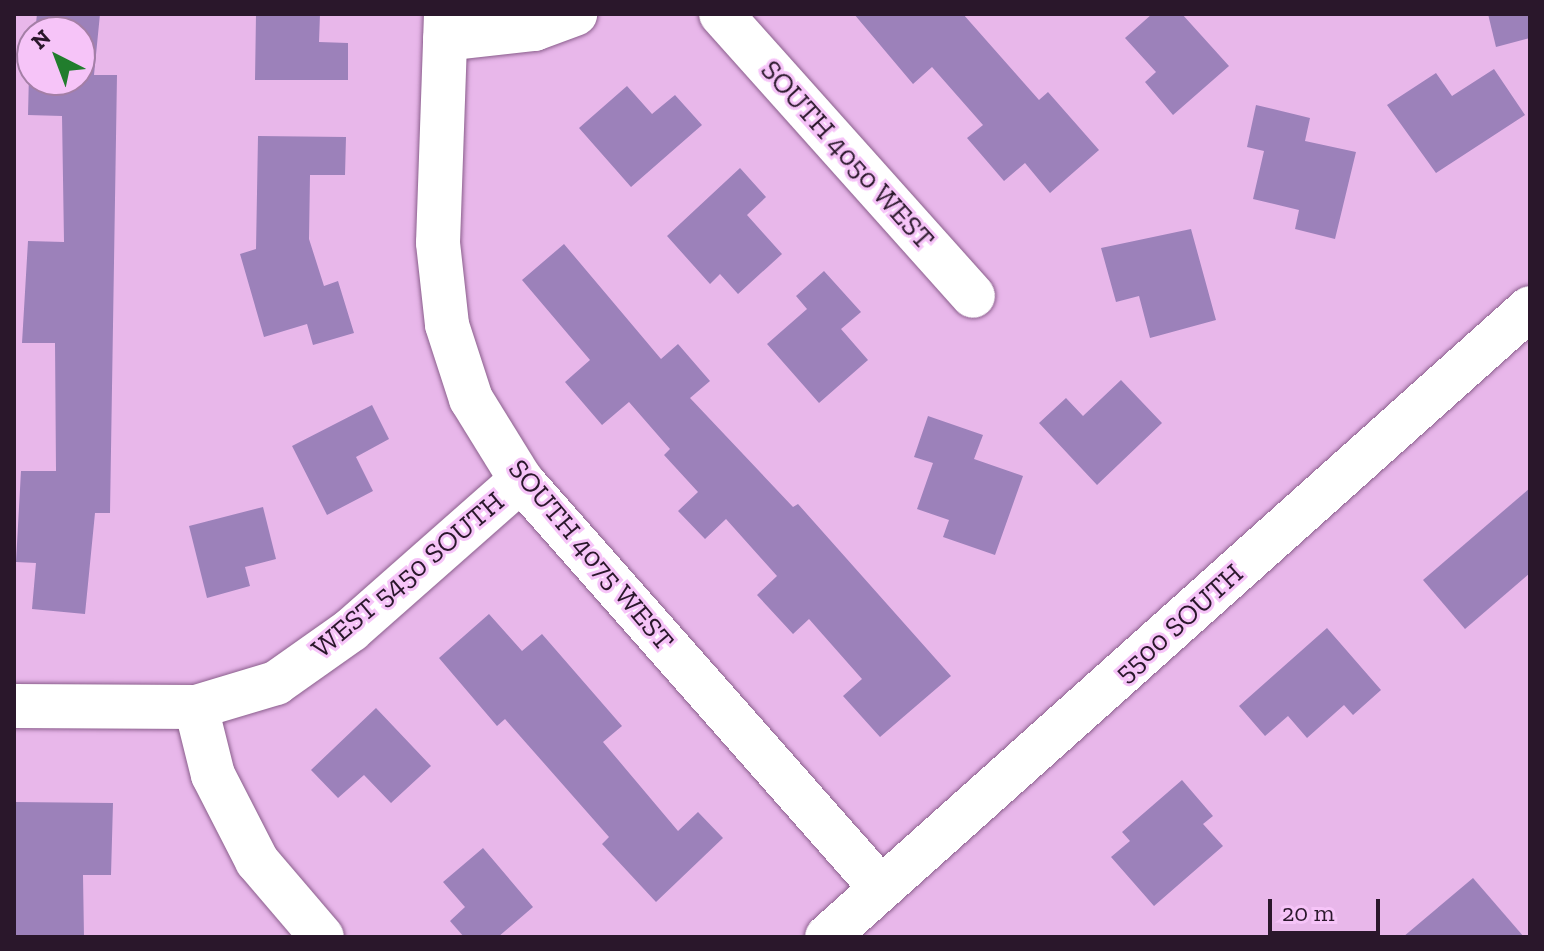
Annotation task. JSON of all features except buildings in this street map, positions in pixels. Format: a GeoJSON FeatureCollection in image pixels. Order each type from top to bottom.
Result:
{"type":"FeatureCollection","features":[{"type":"Feature","properties":{"kind":"street"},"geometry":{"type":"LineString","coordinates":[[446,27],[534,29],[575,14]]}},
{"type":"Feature","properties":{"kind":"street","name":"SOUTH 4050 WEST"},"geometry":{"type":"LineString","coordinates":[[721,14],[973,296]]}},
{"type":"Feature","properties":{"kind":"street","name":"SOUTH 4075 WEST"},"geometry":{"type":"LineString","coordinates":[[446,27],[438,243],[447,325],[471,399],[521,480],[881,888]]}},
{"type":"Feature","properties":{"kind":"street","name":"5500 SOUTH"},"geometry":{"type":"LineString","coordinates":[[827,937],[1530,308]]}},
{"type":"Feature","properties":{"kind":"street","name":"WEST 5450 SOUTH"},"geometry":{"type":"LineString","coordinates":[[14,706],[196,707],[289,674],[351,630],[521,480]]}},
{"type":"Feature","properties":{"kind":"street"},"geometry":{"type":"LineString","coordinates":[[196,707],[213,775],[257,861],[322,937]]}}]}
